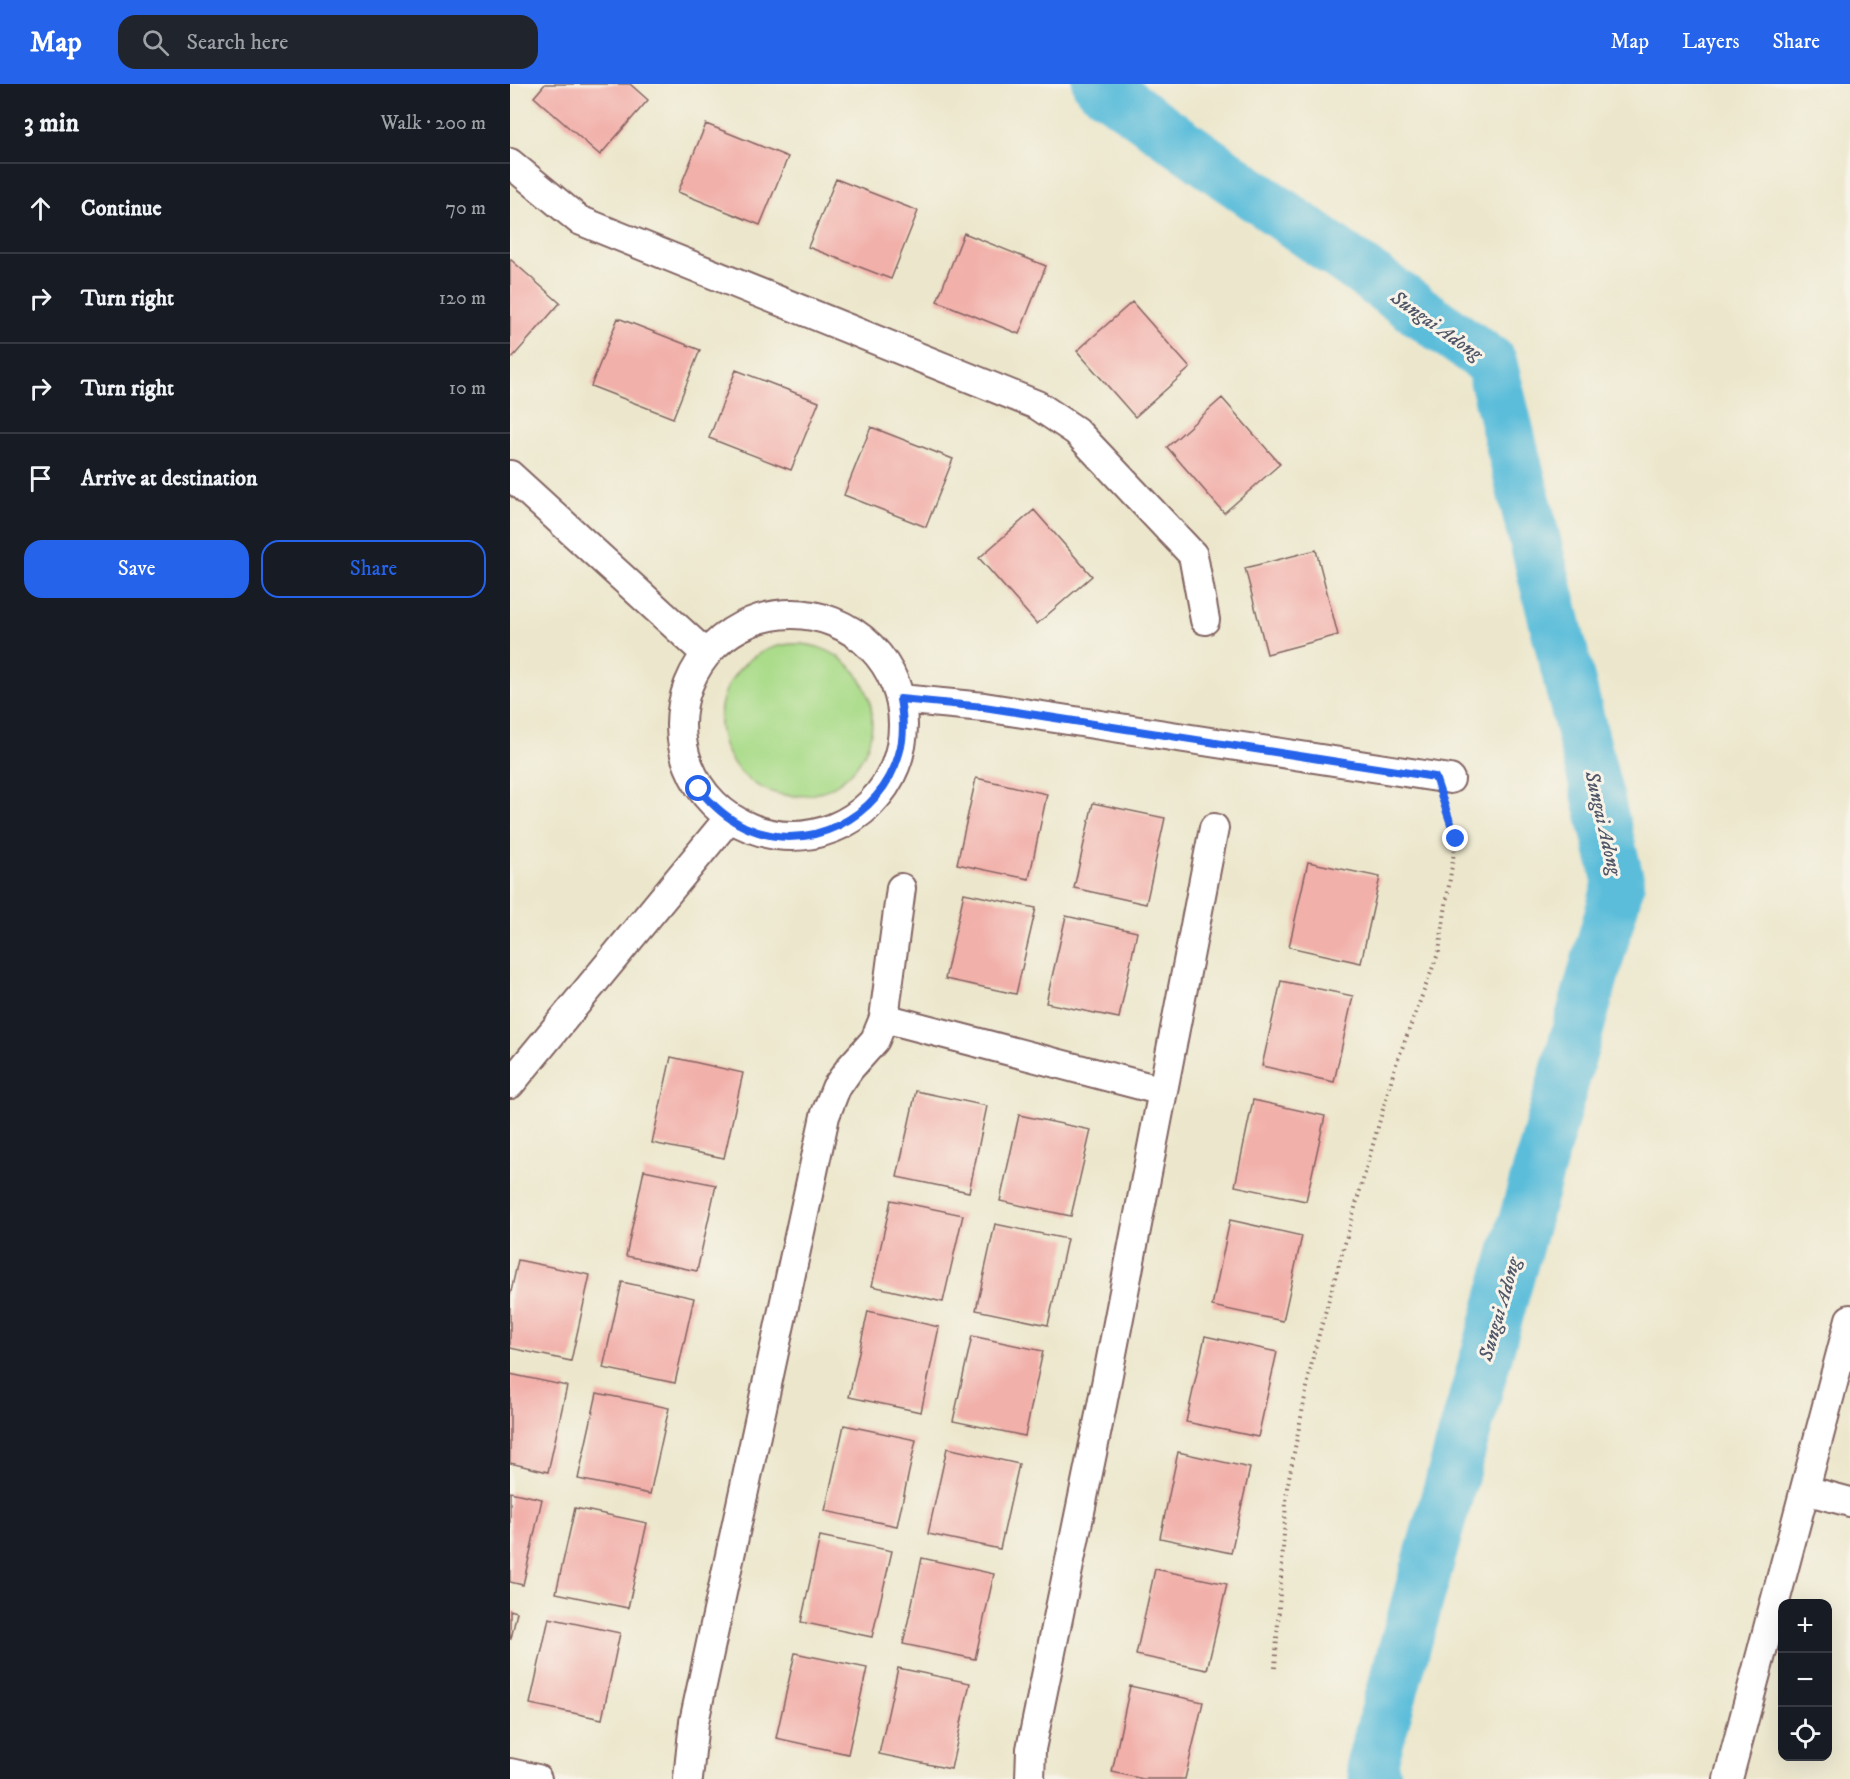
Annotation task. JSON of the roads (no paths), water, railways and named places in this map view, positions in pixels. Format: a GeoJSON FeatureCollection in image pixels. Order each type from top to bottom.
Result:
{"type":"FeatureCollection","features":[{"type":"Feature","properties":{"kind":"street"},"geometry":{"type":"LineString","coordinates":[[510,163],[579,220],[1037,405],[1076,431],[1192,555],[1205,620]]}},
{"type":"Feature","properties":{"kind":"street"},"geometry":{"type":"LineString","coordinates":[[510,475],[706,654]]}},
{"type":"Feature","properties":{"kind":"street"},"geometry":{"type":"LineString","coordinates":[[784,614],[817,617],[849,629],[882,658],[893,678],[900,699],[903,717],[900,753],[884,787],[858,815],[823,832],[794,837],[764,834],[746,828],[729,818],[699,789],[682,752],[681,711],[686,690],[694,671],[706,654],[722,638],[741,626],[762,618],[784,614]]}},
{"type":"Feature","properties":{"kind":"street"},"geometry":{"type":"LineString","coordinates":[[900,699],[984,707],[1442,778]]}},
{"type":"Feature","properties":{"kind":"street"},"geometry":{"type":"LineString","coordinates":[[510,1084],[729,818]]}},
{"type":"Feature","properties":{"kind":"street"},"geometry":{"type":"LineString","coordinates":[[1030,1779],[1031,1749],[1104,1393],[1214,828]]}},
{"type":"Feature","properties":{"kind":"street"},"geometry":{"type":"LineString","coordinates":[[688,1779],[694,1722],[825,1116],[836,1089],[850,1068],[875,1040],[884,1018],[901,888]]}},
{"type":"Feature","properties":{"kind":"street"},"geometry":{"type":"LineString","coordinates":[[884,1018],[1163,1091]]}},
{"type":"Feature","properties":{"kind":"street"},"geometry":{"type":"LineString","coordinates":[[1728,1779],[1850,1319]]}},
{"type":"Feature","properties":{"kind":"street"},"geometry":{"type":"LineString","coordinates":[[1805,1490],[1850,1502]]}},
{"type":"Feature","properties":{"kind":"street"},"geometry":{"type":"LineString","coordinates":[[510,1773],[537,1779]]}},
{"type":"Feature","properties":{"kind":"waterway","name":"Sungai Adong"},"geometry":{"type":"LineString","coordinates":[[1098,84],[1491,362],[1619,883],[1372,1763],[1375,1779]]}}]}
